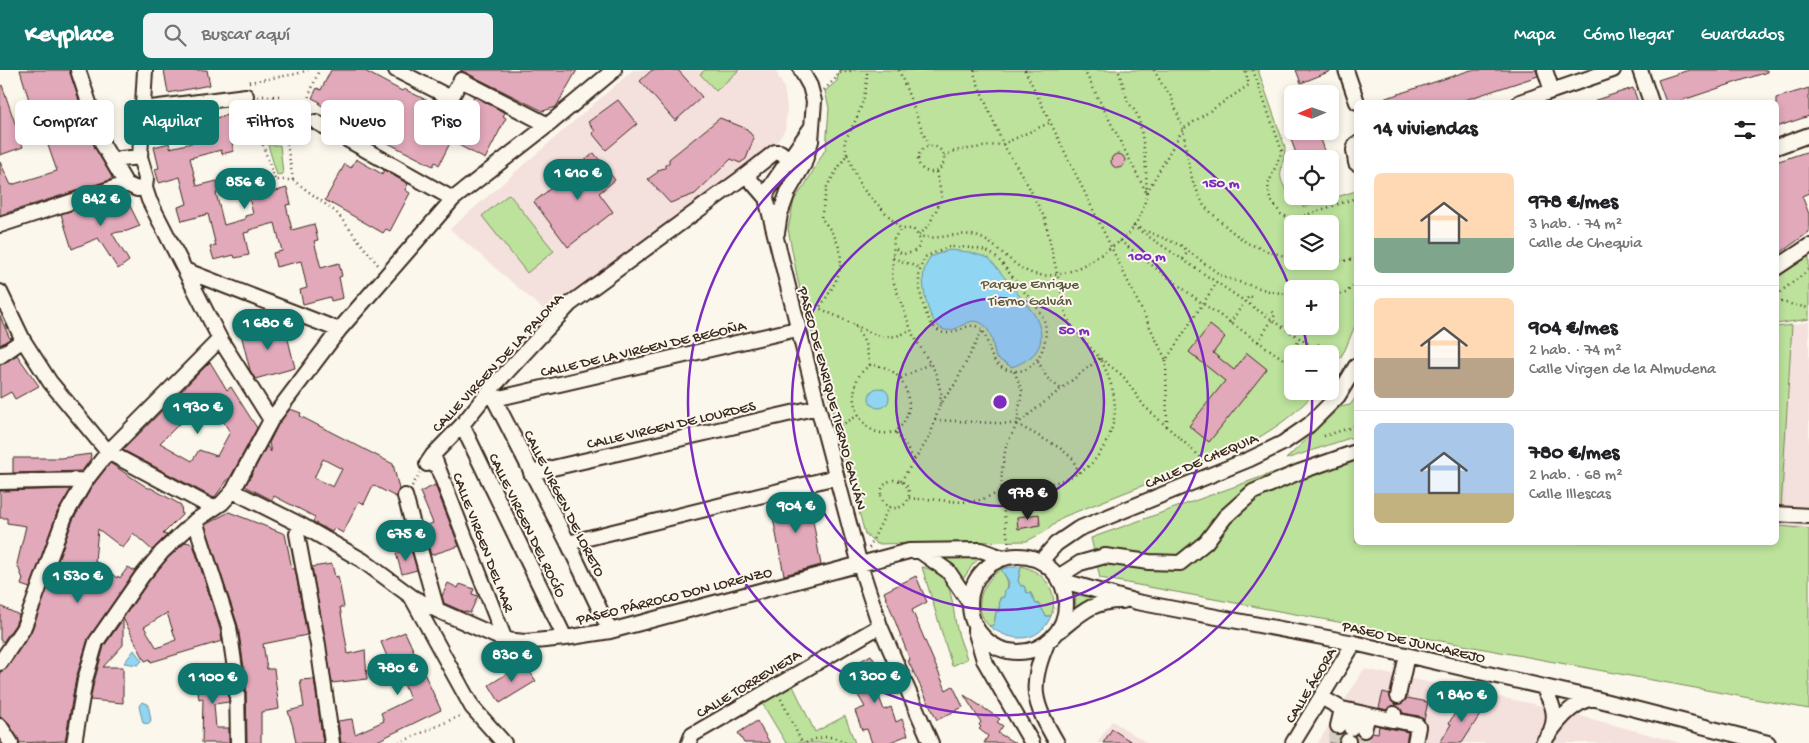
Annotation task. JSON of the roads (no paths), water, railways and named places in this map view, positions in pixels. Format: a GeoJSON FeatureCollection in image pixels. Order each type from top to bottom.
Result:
{"type":"FeatureCollection","features":[{"type":"Feature","properties":{"kind":"street"},"geometry":{"type":"LineString","coordinates":[[78,70],[103,145],[126,184],[137,189],[145,188]]}},
{"type":"Feature","properties":{"kind":"street"},"geometry":{"type":"LineString","coordinates":[[143,100],[144,70]]}},
{"type":"Feature","properties":{"kind":"street"},"geometry":{"type":"LineString","coordinates":[[396,70],[451,98],[463,75],[548,125]]}},
{"type":"Feature","properties":{"kind":"street"},"geometry":{"type":"LineString","coordinates":[[74,743],[85,680],[96,642],[142,576],[162,552],[195,521],[222,503],[233,491],[271,420],[339,330],[453,199],[548,125],[614,70]]}},
{"type":"Feature","properties":{"kind":"street","name":"PASEO DE ENRIQUE TIERNO GALVÁN"},"geometry":{"type":"LineString","coordinates":[[776,238],[780,214],[811,141],[811,128],[814,116],[812,93],[801,70]]}},
{"type":"Feature","properties":{"kind":"street"},"geometry":{"type":"LineString","coordinates":[[1346,70],[1356,100]]}},
{"type":"Feature","properties":{"kind":"street"},"geometry":{"type":"LineString","coordinates":[[1545,70],[1552,91]]}},
{"type":"Feature","properties":{"kind":"street"},"geometry":{"type":"LineString","coordinates":[[1526,100],[1612,70]]}},
{"type":"Feature","properties":{"kind":"street"},"geometry":{"type":"LineString","coordinates":[[1640,70],[1650,100]]}},
{"type":"Feature","properties":{"kind":"street"},"geometry":{"type":"LineString","coordinates":[[212,100],[246,96]]}},
{"type":"Feature","properties":{"kind":"street"},"geometry":{"type":"LineString","coordinates":[[316,122],[453,199]]}},
{"type":"Feature","properties":{"kind":"street","name":"PASEO DE ENRIQUE TIERNO GALVÁN"},"geometry":{"type":"LineString","coordinates":[[811,128],[790,160],[776,176],[767,192],[766,198],[797,329],[860,565],[880,626],[931,743]]}},
{"type":"Feature","properties":{"kind":"street"},"geometry":{"type":"LineString","coordinates":[[1779,146],[1809,134]]}},
{"type":"Feature","properties":{"kind":"street"},"geometry":{"type":"LineString","coordinates":[[141,145],[140,157],[146,178],[145,188],[149,200],[187,271],[220,339],[271,420]]}},
{"type":"Feature","properties":{"kind":"street","name":"CALLE VIRGEN DE LA PALOMA"},"geometry":{"type":"LineString","coordinates":[[430,459],[493,394],[570,304],[775,152],[780,152],[801,168]]}},
{"type":"Feature","properties":{"kind":"street"},"geometry":{"type":"LineString","coordinates":[[114,163],[121,159],[140,157]]}},
{"type":"Feature","properties":{"kind":"street"},"geometry":{"type":"LineString","coordinates":[[746,175],[766,198]]}},
{"type":"Feature","properties":{"kind":"street"},"geometry":{"type":"LineString","coordinates":[[0,225],[126,184]]}},
{"type":"Feature","properties":{"kind":"street"},"geometry":{"type":"LineString","coordinates":[[1779,266],[1809,246]]}},
{"type":"Feature","properties":{"kind":"street"},"geometry":{"type":"LineString","coordinates":[[187,271],[339,330]]}},
{"type":"Feature","properties":{"kind":"street"},"geometry":{"type":"LineString","coordinates":[[0,292],[23,340],[50,382],[108,452],[213,508]]}},
{"type":"Feature","properties":{"kind":"street","name":"CALLE DE LA VIRGEN DE BEGOÑA"},"geometry":{"type":"LineString","coordinates":[[493,394],[797,329]]}},
{"type":"Feature","properties":{"kind":"street"},"geometry":{"type":"LineString","coordinates":[[0,663],[22,629],[34,604],[65,516],[86,480],[108,452],[220,339]]}},
{"type":"Feature","properties":{"kind":"street"},"geometry":{"type":"LineString","coordinates":[[0,356],[23,340]]}},
{"type":"Feature","properties":{"kind":"street","name":"CALLE DE CHEQUIA"},"geometry":{"type":"LineString","coordinates":[[1041,561],[1056,544],[1078,528],[1217,472],[1267,451],[1283,442],[1309,425],[1338,396],[1354,369]]}},
{"type":"Feature","properties":{"kind":"street","name":"CALLE VIRGEN DE LORETO"},"geometry":{"type":"LineString","coordinates":[[493,394],[610,630]]}},
{"type":"Feature","properties":{"kind":"street","name":"CALLE VIRGEN DE LOURDES"},"geometry":{"type":"LineString","coordinates":[[532,472],[818,408]]}},
{"type":"Feature","properties":{"kind":"street","name":"CALLE VIRGEN DEL ROCÍO"},"geometry":{"type":"LineString","coordinates":[[462,425],[565,638]]}},
{"type":"Feature","properties":{"kind":"street"},"geometry":{"type":"LineString","coordinates":[[1059,578],[1080,563],[1105,556],[1149,562],[1180,563],[1206,542],[1225,517],[1253,492],[1299,472],[1354,453]]}},
{"type":"Feature","properties":{"kind":"street","name":"CALLE VIRGEN DEL MAR"},"geometry":{"type":"LineString","coordinates":[[430,459],[505,640]]}},
{"type":"Feature","properties":{"kind":"street"},"geometry":{"type":"LineString","coordinates":[[568,543],[836,477]]}},
{"type":"Feature","properties":{"kind":"street"},"geometry":{"type":"LineString","coordinates":[[0,482],[86,480]]}},
{"type":"Feature","properties":{"kind":"street","name":"PASEO PÁRROCO DON LORENZO"},"geometry":{"type":"LineString","coordinates":[[233,491],[301,525],[362,560],[412,597],[437,610],[505,640],[525,642],[565,638],[610,630],[909,551],[981,550],[1007,557]]}},
{"type":"Feature","properties":{"kind":"street"},"geometry":{"type":"LineString","coordinates":[[405,496],[437,610]]}},
{"type":"Feature","properties":{"kind":"street"},"geometry":{"type":"LineString","coordinates":[[1779,514],[1809,516]]}},
{"type":"Feature","properties":{"kind":"street"},"geometry":{"type":"LineString","coordinates":[[195,521],[229,627],[237,683],[238,743]]}},
{"type":"Feature","properties":{"kind":"street"},"geometry":{"type":"LineString","coordinates":[[301,525],[297,534],[318,645],[332,743]]}},
{"type":"Feature","properties":{"kind":"street"},"geometry":{"type":"LineString","coordinates":[[920,552],[948,571],[969,602]]}},
{"type":"Feature","properties":{"kind":"street"},"geometry":{"type":"LineString","coordinates":[[1032,743],[984,660],[972,620],[969,602],[972,588],[979,575],[990,564],[1007,557],[1026,556],[1041,561],[1059,578],[1064,590],[1066,605],[1063,620],[1039,662],[1035,688],[1040,715],[1057,743]]}},
{"type":"Feature","properties":{"kind":"street","name":"PASEO DE JUNCAREJO"},"geometry":{"type":"LineString","coordinates":[[1059,578],[1138,602],[1354,643],[1592,698],[1768,743]]}},
{"type":"Feature","properties":{"kind":"street"},"geometry":{"type":"LineString","coordinates":[[412,597],[472,706],[504,743]]}},
{"type":"Feature","properties":{"kind":"street","name":"PASEO DE JUNCAREJO"},"geometry":{"type":"LineString","coordinates":[[1052,637],[1086,608],[1108,601],[1138,602]]}},
{"type":"Feature","properties":{"kind":"street"},"geometry":{"type":"LineString","coordinates":[[972,620],[979,633],[990,644],[1004,651],[1020,652],[1035,649],[1052,637]]}},
{"type":"Feature","properties":{"kind":"street","name":"CALLE TORREVIEJA"},"geometry":{"type":"LineString","coordinates":[[689,743],[692,735],[880,626]]}},
{"type":"Feature","properties":{"kind":"street","name":"CALLE ÁGORA"},"geometry":{"type":"LineString","coordinates":[[1293,743],[1354,643]]}},
{"type":"Feature","properties":{"kind":"street"},"geometry":{"type":"LineString","coordinates":[[1398,696],[1407,655]]}},
{"type":"Feature","properties":{"kind":"street"},"geometry":{"type":"LineString","coordinates":[[1543,687],[1554,709],[1554,724],[1547,738]]}},
{"type":"Feature","properties":{"kind":"street"},"geometry":{"type":"LineString","coordinates":[[1321,697],[1355,712],[1392,720],[1394,716],[1395,720],[1417,725],[1415,743]]}},
{"type":"Feature","properties":{"kind":"street"},"geometry":{"type":"LineString","coordinates":[[1547,738],[1578,703],[1592,698]]}},
{"type":"Feature","properties":{"kind":"street"},"geometry":{"type":"LineString","coordinates":[[1350,734],[1355,712]]}},
{"type":"Feature","properties":{"kind":"street"},"geometry":{"type":"LineString","coordinates":[[1350,734],[1355,712]]}},
{"type":"Feature","properties":{"kind":"street"},"geometry":{"type":"LineString","coordinates":[[0,726],[11,743]]}},
{"type":"Feature","properties":{"kind":"water"},"geometry":{"type":"Polygon","coordinates":[[[949,250],[969,252],[989,258],[1034,314],[1041,332],[1041,340],[1035,353],[1029,358],[1012,367],[996,358],[988,329],[976,321],[954,329],[945,330],[934,321],[925,295],[924,271],[930,257],[949,250]]]}},
{"type":"Feature","properties":{"kind":"water"},"geometry":{"type":"Polygon","coordinates":[[[879,388],[886,391],[889,398],[886,405],[879,408],[872,405],[869,398],[872,391],[879,388]]]}},
{"type":"Feature","properties":{"kind":"water"},"geometry":{"type":"Polygon","coordinates":[[[1021,567],[1018,581],[1021,586],[1024,586],[1027,593],[1030,592],[1036,604],[1039,604],[1046,616],[1051,616],[1046,625],[1032,636],[1015,638],[989,626],[994,625],[996,612],[999,611],[1000,598],[1004,597],[1005,589],[1008,588],[1009,582],[1001,569],[1021,567]]]}},
{"type":"Feature","properties":{"kind":"water"},"geometry":{"type":"Polygon","coordinates":[[[134,650],[142,661],[138,665],[124,663],[134,650]]]}},
{"type":"Feature","properties":{"kind":"water"},"geometry":{"type":"Polygon","coordinates":[[[142,702],[148,704],[151,720],[149,724],[143,723],[139,706],[142,702]]]}},
{"type":"Feature","properties":{"kind":"tunnel"},"geometry":{"type":"LineString","coordinates":[[1335,743],[1338,726]]}},
{"type":"Feature","properties":{"kind":"tunnel"},"geometry":{"type":"LineString","coordinates":[[1361,743],[1364,730]]}},
{"type":"Feature","properties":{"kind":"park label","name":"Parque Enrique Tierno Galván"},"geometry":{"type":"Point","coordinates":[1030,292]}}]}
